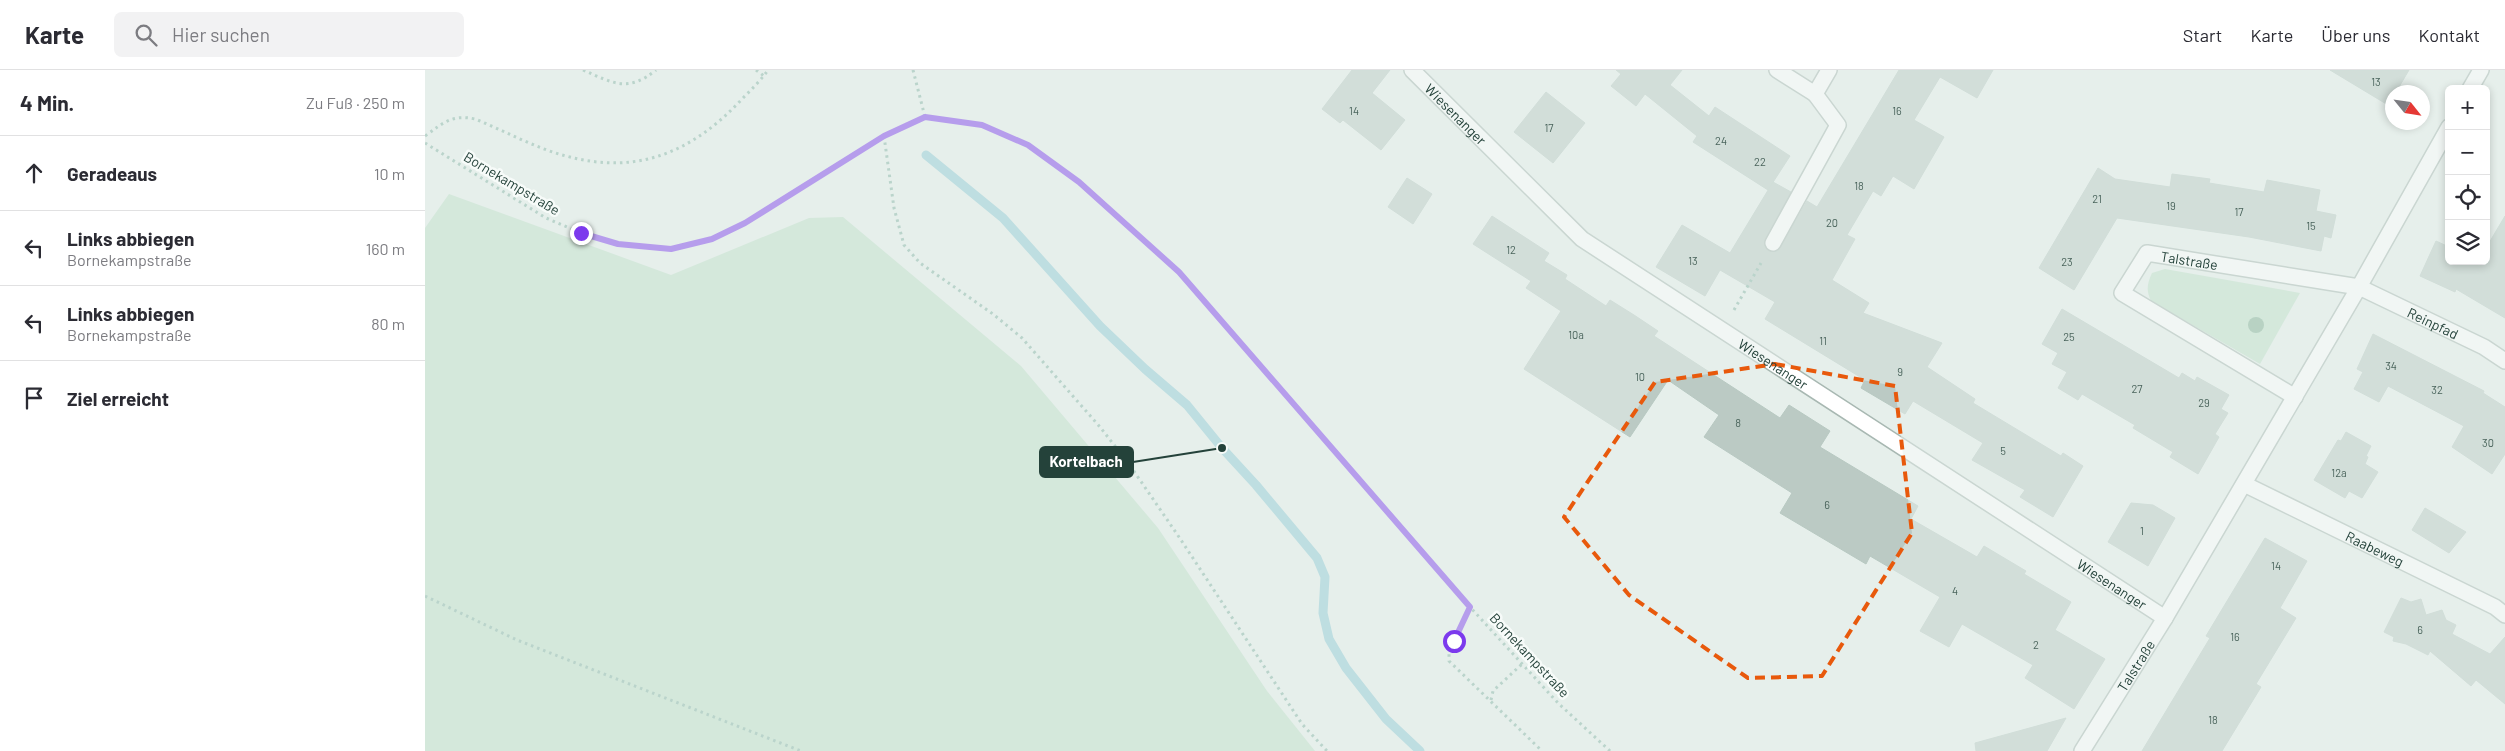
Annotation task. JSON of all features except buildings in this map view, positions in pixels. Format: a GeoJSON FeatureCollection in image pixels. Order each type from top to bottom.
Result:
{"type":"FeatureCollection","features":[{"type":"Feature","properties":{"kind":"street","name":"Wiesenanger"},"geometry":{"type":"LineString","coordinates":[[1412,70],[1582,239],[2165,618]]}},
{"type":"Feature","properties":{"kind":"street"},"geometry":{"type":"LineString","coordinates":[[1773,243],[1838,125],[1815,94],[1777,70]]}},
{"type":"Feature","properties":{"kind":"street"},"geometry":{"type":"LineString","coordinates":[[1815,94],[1829,70]]}},
{"type":"Feature","properties":{"kind":"street"},"geometry":{"type":"LineString","coordinates":[[2472,85],[2481,70]]}},
{"type":"Feature","properties":{"kind":"street","name":"Talstraße"},"geometry":{"type":"LineString","coordinates":[[2083,751],[2165,618],[2244,484],[2359,287],[2447,130]]}},
{"type":"Feature","properties":{"kind":"street","name":"Talstraße"},"geometry":{"type":"LineString","coordinates":[[2295,397],[2122,293],[2147,253],[2359,287]]}},
{"type":"Feature","properties":{"kind":"street","name":"Reinpfad"},"geometry":{"type":"LineString","coordinates":[[2359,287],[2484,347],[2505,361]]}},
{"type":"Feature","properties":{"kind":"street","name":"Raabeweg"},"geometry":{"type":"LineString","coordinates":[[2244,484],[2495,607],[2505,615]]}},
{"type":"Feature","properties":{"kind":"path"},"geometry":{"type":"LineString","coordinates":[[583,70],[611,82],[630,85],[644,80],[656,70]]}},
{"type":"Feature","properties":{"kind":"path"},"geometry":{"type":"LineString","coordinates":[[756,70],[765,76]]}},
{"type":"Feature","properties":{"kind":"path"},"geometry":{"type":"LineString","coordinates":[[425,136],[445,122],[460,116],[475,119],[567,156],[614,164],[650,158],[685,146],[721,122],[769,70]]}},
{"type":"Feature","properties":{"kind":"path"},"geometry":{"type":"LineString","coordinates":[[913,70],[925,117]]}},
{"type":"Feature","properties":{"kind":"path","name":"Bornekampstraße"},"geometry":{"type":"LineString","coordinates":[[425,143],[547,218],[581,233],[618,244],[671,249],[712,239],[745,223],[884,136],[925,117],[982,125],[1028,145],[1079,182],[1179,272],[1470,607],[1559,703],[1610,751]]}},
{"type":"Feature","properties":{"kind":"path"},"geometry":{"type":"LineString","coordinates":[[884,136],[894,208],[904,245],[920,263],[993,314],[1022,338],[1100,427],[1129,464],[1179,537],[1302,724],[1327,751]]}},
{"type":"Feature","properties":{"kind":"path"},"geometry":{"type":"LineString","coordinates":[[1722,330],[1773,243]]}},
{"type":"Feature","properties":{"kind":"path"},"geometry":{"type":"LineString","coordinates":[[425,596],[517,640],[801,751]]}},
{"type":"Feature","properties":{"kind":"path"},"geometry":{"type":"LineString","coordinates":[[1470,607],[1449,652],[1449,660],[1542,751]]}},
{"type":"Feature","properties":{"kind":"path"},"geometry":{"type":"LineString","coordinates":[[1491,701],[1493,691],[1522,664]]}},
{"type":"Feature","properties":{"kind":"highlighted area"},"geometry":{"type":"Polygon","coordinates":[[[1775,364],[1895,386],[1912,533],[1822,676],[1748,678],[1629,595],[1564,517],[1655,382],[1775,364]]]}},
{"type":"Feature","properties":{"kind":"green space"},"geometry":{"type":"Polygon","coordinates":[[[449,194],[671,275],[809,218],[843,217],[1021,366],[1158,528],[1267,691],[1315,751],[425,751],[425,228],[449,194]]]}},
{"type":"Feature","properties":{"kind":"green space"},"geometry":{"type":"Polygon","coordinates":[[[2165,269],[2300,293],[2260,364],[2151,301],[2148,287],[2152,273],[2165,269]]]}},
{"type":"Feature","properties":{"kind":"waterway"},"geometry":{"type":"LineString","coordinates":[[926,155],[1003,218],[1100,326],[1145,369],[1187,405],[1317,558],[1325,577],[1323,613],[1329,639],[1346,668],[1386,719],[1420,751]]}},
{"type":"Feature","properties":{"kind":"place","name":"Kortelbach"},"geometry":{"type":"Point","coordinates":[1222,448]}},
{"type":"Feature","properties":{"kind":"route"},"geometry":{"type":"LineString","coordinates":[[581,233],[618,244],[671,249],[712,239],[745,223],[884,136],[925,117],[982,125],[1028,145],[1079,182],[1179,272],[1470,607],[1454,641]]}}]}
